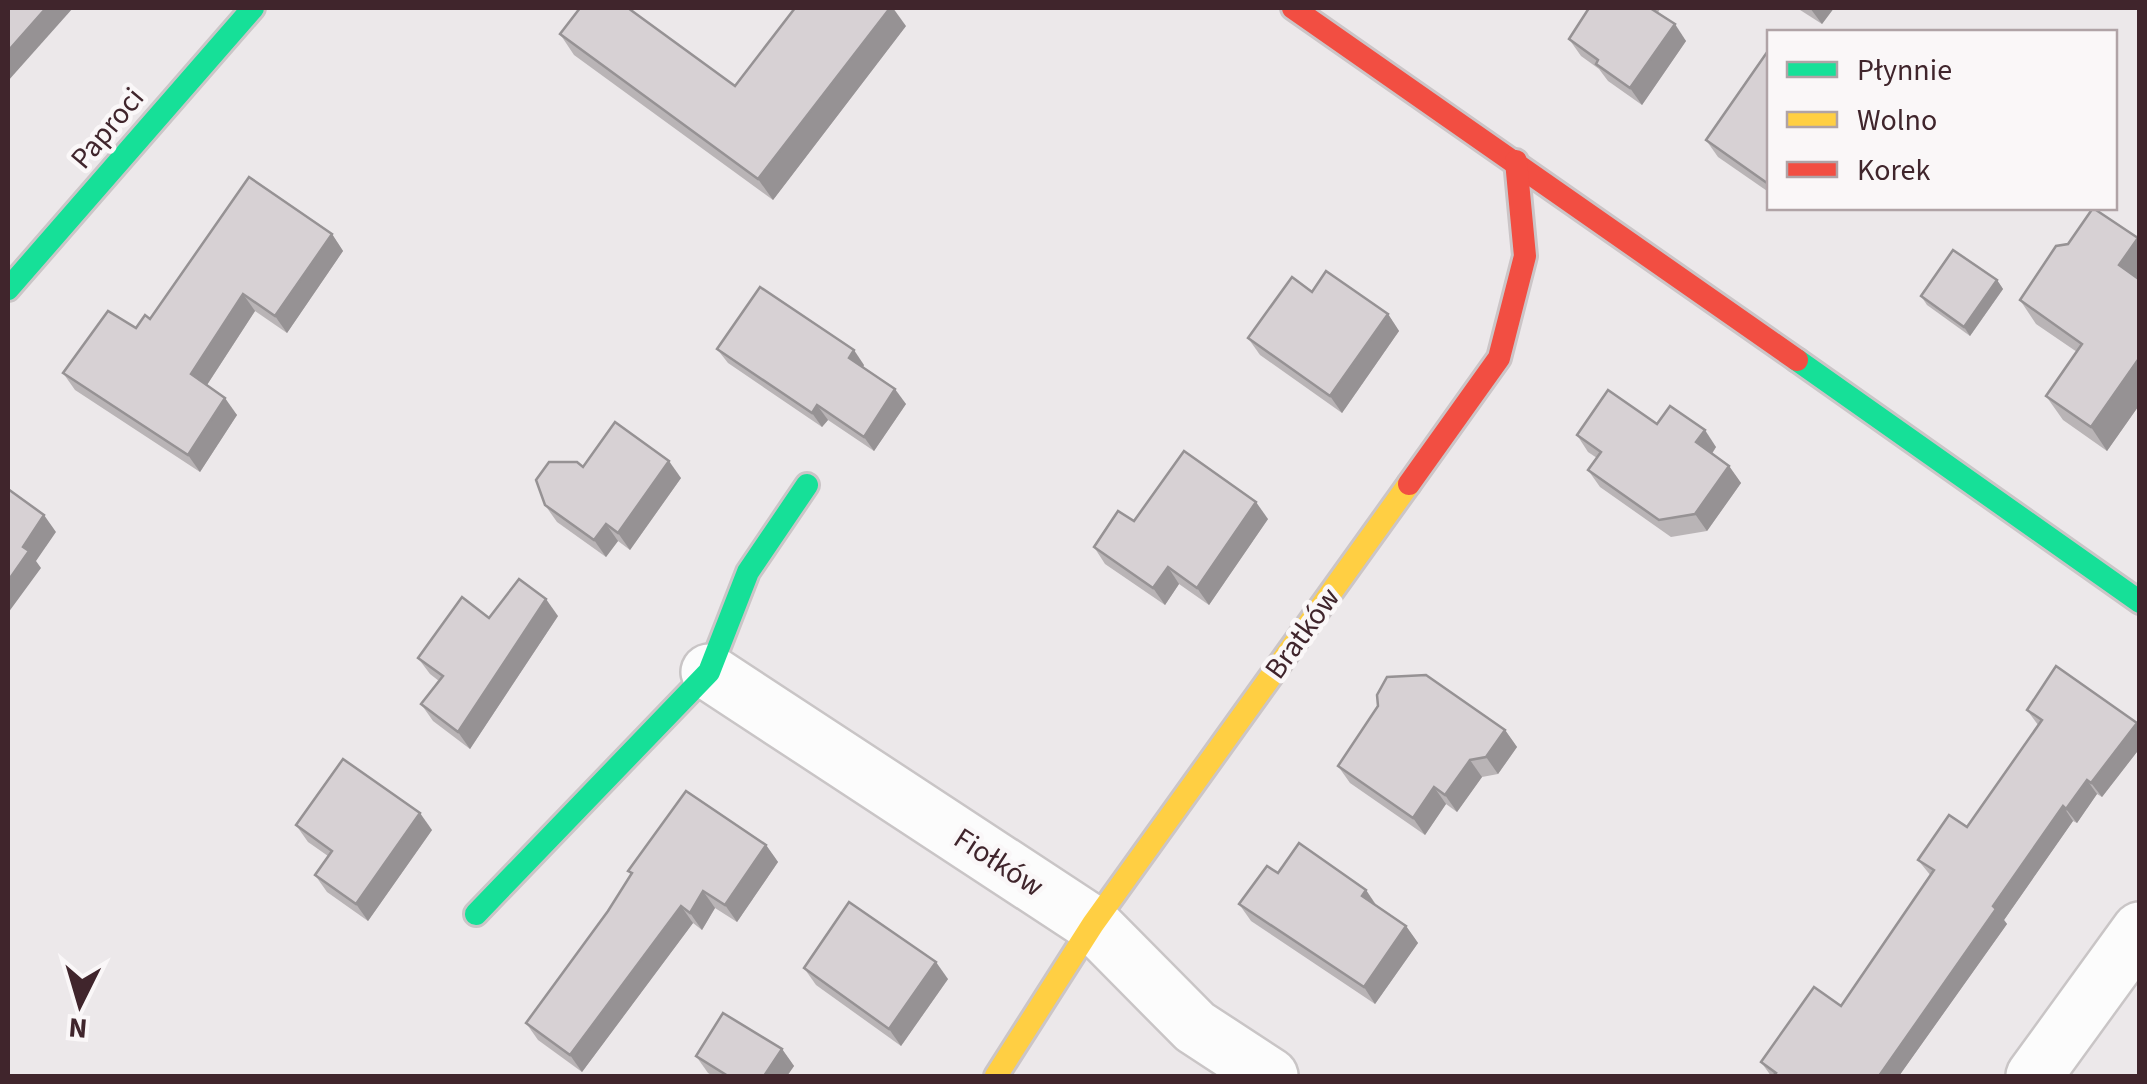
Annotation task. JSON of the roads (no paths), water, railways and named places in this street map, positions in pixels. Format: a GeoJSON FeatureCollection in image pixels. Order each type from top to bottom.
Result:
{"type":"FeatureCollection","features":[{"type":"Feature","properties":{"kind":"street","name":"Paproci"},"geometry":{"type":"LineString","coordinates":[[13,271],[253,8]]}},
{"type":"Feature","properties":{"kind":"street"},"geometry":{"type":"LineString","coordinates":[[1293,8],[2140,602]]}},
{"type":"Feature","properties":{"kind":"street","name":"Bratków"},"geometry":{"type":"LineString","coordinates":[[996,1076],[1093,924],[1499,358],[1525,256],[1516,161]]}},
{"type":"Feature","properties":{"kind":"street"},"geometry":{"type":"LineString","coordinates":[[476,914],[709,672],[748,572],[806,484]]}},
{"type":"Feature","properties":{"kind":"street","name":"Fiołków"},"geometry":{"type":"LineString","coordinates":[[709,672],[1093,924],[1195,1027],[1270,1076]]}},
{"type":"Feature","properties":{"kind":"street"},"geometry":{"type":"LineString","coordinates":[[2034,1076],[2140,930]]}}]}
